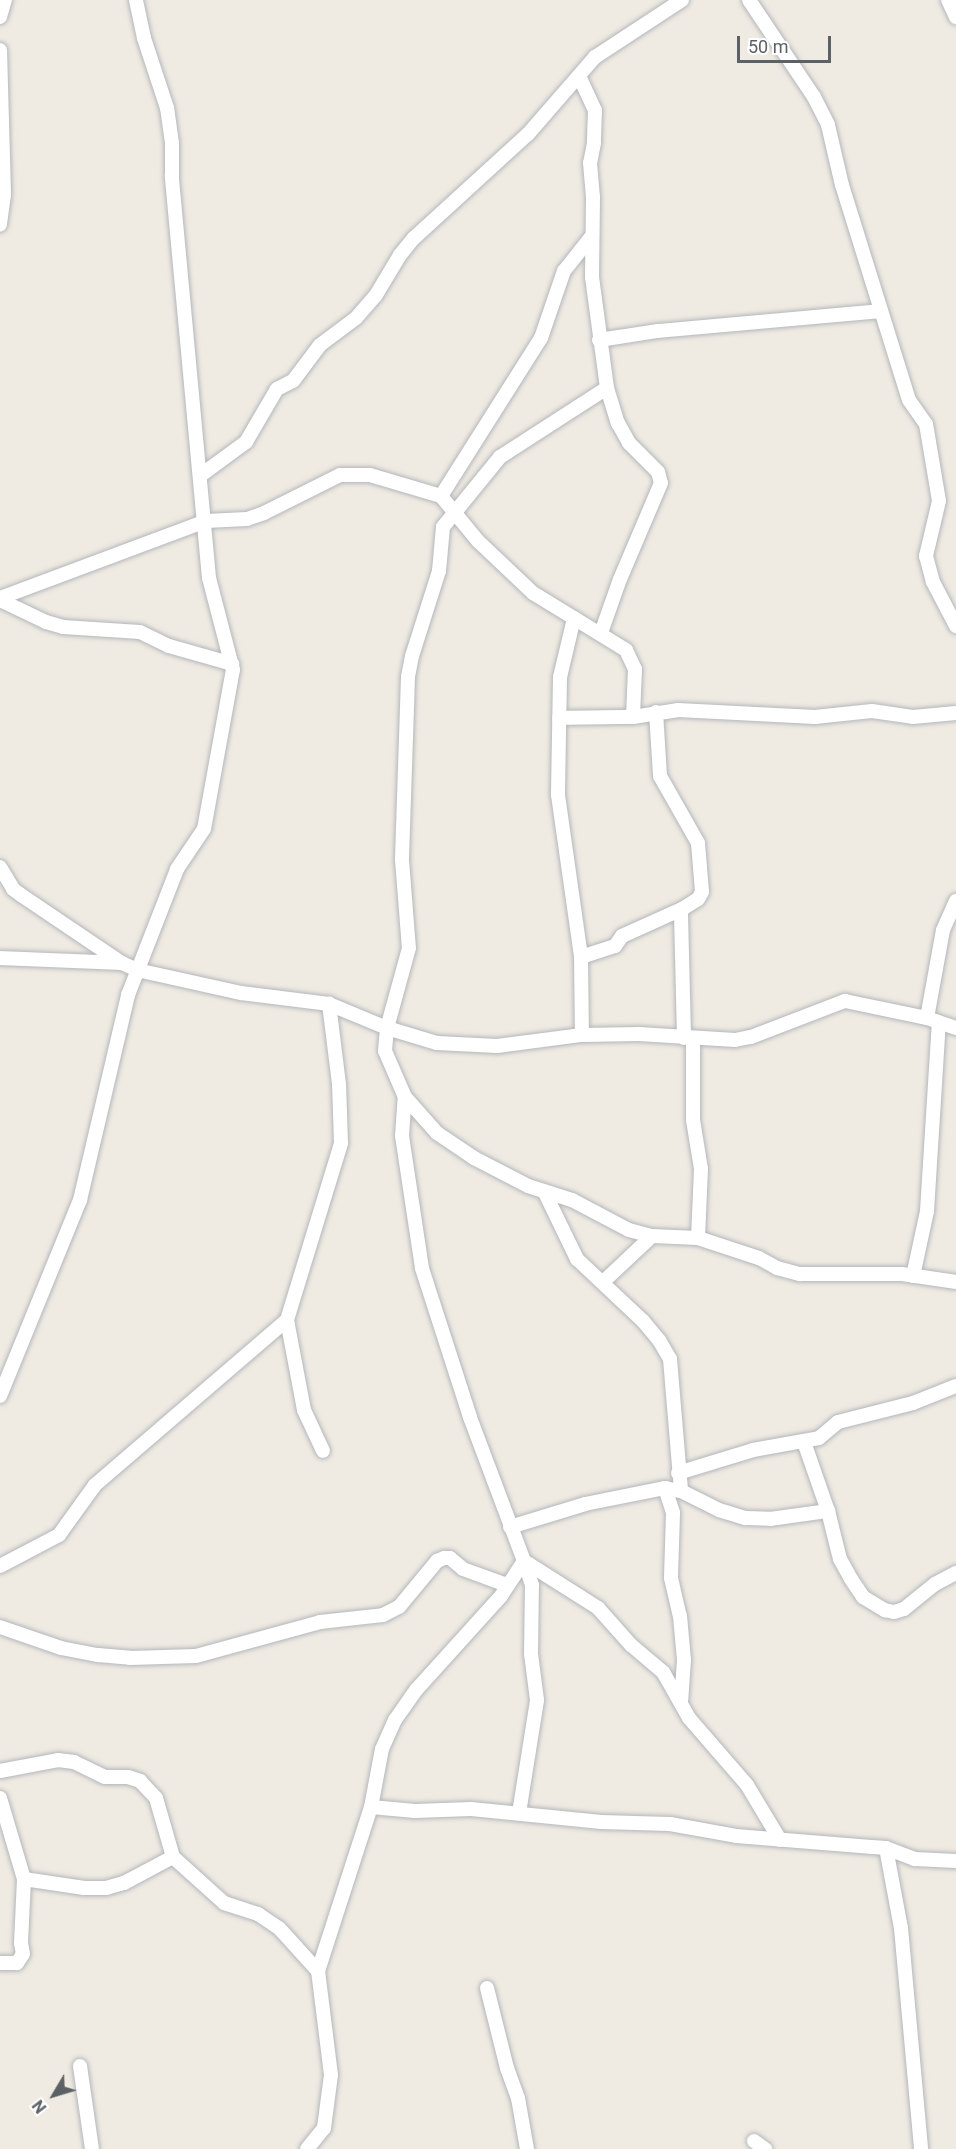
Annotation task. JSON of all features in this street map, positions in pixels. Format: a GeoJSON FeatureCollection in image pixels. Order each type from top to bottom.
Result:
{"type":"FeatureCollection","features":[{"type":"Feature","properties":{"kind":"street"},"geometry":{"type":"LineString","coordinates":[[0,17],[5,0]]}},
{"type":"Feature","properties":{"kind":"street"},"geometry":{"type":"LineString","coordinates":[[0,1396],[80,1200],[119,1026],[138,970],[177,869],[207,820],[232,664],[209,578],[206,522],[167,108],[144,38],[136,0]]}},
{"type":"Feature","properties":{"kind":"street"},"geometry":{"type":"LineString","coordinates":[[201,475],[246,442],[277,390],[293,381],[320,345],[356,318],[376,295],[400,255],[414,238],[528,134],[596,57],[612,44],[682,0]]}},
{"type":"Feature","properties":{"kind":"street"},"geometry":{"type":"LineString","coordinates":[[749,0],[823,113],[880,311],[909,400],[926,424],[939,501],[926,556],[933,582],[956,626]]}},
{"type":"Feature","properties":{"kind":"street"},"geometry":{"type":"LineString","coordinates":[[948,0],[956,17]]}},
{"type":"Feature","properties":{"kind":"street"},"geometry":{"type":"LineString","coordinates":[[0,51],[4,195],[0,225]]}},
{"type":"Feature","properties":{"kind":"street"},"geometry":{"type":"LineString","coordinates":[[579,76],[594,110],[594,143],[590,163],[592,277],[607,388],[618,423],[628,442],[657,472],[661,483],[620,579],[601,633]]}},
{"type":"Feature","properties":{"kind":"street"},"geometry":{"type":"LineString","coordinates":[[441,496],[541,338],[564,271],[591,237]]}},
{"type":"Feature","properties":{"kind":"street"},"geometry":{"type":"LineString","coordinates":[[599,340],[658,331],[880,311]]}},
{"type":"Feature","properties":{"kind":"street"},"geometry":{"type":"LineString","coordinates":[[607,388],[500,457],[443,527],[439,572],[412,656],[408,678],[402,860],[409,948],[387,1028],[385,1051],[405,1097],[423,1120],[454,1145],[528,1186],[572,1200],[629,1230],[652,1236],[698,1238],[759,1258],[777,1268],[800,1274],[913,1276],[956,1282]]}},
{"type":"Feature","properties":{"kind":"street"},"geometry":{"type":"LineString","coordinates":[[0,599],[206,522],[247,519],[264,513],[348,473],[370,475],[441,496],[484,547],[533,593],[626,650],[633,662],[633,717]]}},
{"type":"Feature","properties":{"kind":"street"},"geometry":{"type":"LineString","coordinates":[[0,599],[46,622],[63,627],[123,629],[140,633],[169,646],[232,664]]}},
{"type":"Feature","properties":{"kind":"street"},"geometry":{"type":"LineString","coordinates":[[574,618],[561,667],[558,795],[582,957],[582,1035]]}},
{"type":"Feature","properties":{"kind":"street"},"geometry":{"type":"LineString","coordinates":[[559,718],[633,717],[678,710],[815,717],[872,711],[913,717],[956,713]]}},
{"type":"Feature","properties":{"kind":"street"},"geometry":{"type":"LineString","coordinates":[[582,957],[615,946],[622,936],[682,909],[701,896],[698,843],[660,776],[656,712]]}},
{"type":"Feature","properties":{"kind":"street"},"geometry":{"type":"LineString","coordinates":[[0,867],[14,889],[21,895],[122,963],[138,970],[241,993],[329,1004],[387,1028],[437,1043],[486,1046],[582,1035],[639,1034],[745,1039],[845,1001],[933,1020],[956,1028]]}},
{"type":"Feature","properties":{"kind":"street"},"geometry":{"type":"LineString","coordinates":[[913,1276],[927,1211],[933,1020],[956,901]]}},
{"type":"Feature","properties":{"kind":"street"},"geometry":{"type":"LineString","coordinates":[[682,909],[693,1120],[701,1169],[698,1238]]}},
{"type":"Feature","properties":{"kind":"street"},"geometry":{"type":"LineString","coordinates":[[0,958],[122,963]]}},
{"type":"Feature","properties":{"kind":"street"},"geometry":{"type":"LineString","coordinates":[[323,1451],[304,1410],[287,1320],[340,1152],[339,1084],[329,1004]]}},
{"type":"Feature","properties":{"kind":"street"},"geometry":{"type":"LineString","coordinates":[[405,1097],[402,1136],[422,1268],[470,1417],[532,1585],[531,1654],[537,1700],[519,1813]]}},
{"type":"Feature","properties":{"kind":"street"},"geometry":{"type":"LineString","coordinates":[[544,1191],[577,1259],[603,1282],[659,1340],[670,1359],[681,1491]]}},
{"type":"Feature","properties":{"kind":"street"},"geometry":{"type":"LineString","coordinates":[[603,1282],[652,1236]]}},
{"type":"Feature","properties":{"kind":"street"},"geometry":{"type":"LineString","coordinates":[[0,1566],[59,1535],[66,1528],[75,1509],[95,1485],[287,1320]]}},
{"type":"Feature","properties":{"kind":"street"},"geometry":{"type":"LineString","coordinates":[[678,1473],[753,1450],[819,1438],[838,1422],[913,1402],[956,1386]]}},
{"type":"Feature","properties":{"kind":"street"},"geometry":{"type":"LineString","coordinates":[[804,1442],[828,1511],[840,1559],[863,1597],[885,1610],[894,1612],[904,1609],[935,1584],[956,1573]]}},
{"type":"Feature","properties":{"kind":"street"},"geometry":{"type":"LineString","coordinates":[[510,1527],[585,1504],[665,1488],[681,1491],[719,1510],[746,1518],[770,1519],[828,1511]]}},
{"type":"Feature","properties":{"kind":"street"},"geometry":{"type":"LineString","coordinates":[[665,1488],[673,1513],[671,1578],[680,1616],[684,1660],[681,1699]]}},
{"type":"Feature","properties":{"kind":"street"},"geometry":{"type":"LineString","coordinates":[[0,1627],[61,1648],[98,1655],[130,1658],[196,1656],[320,1622],[383,1615],[399,1607],[437,1561],[444,1558],[450,1558],[463,1569],[507,1585]]}},
{"type":"Feature","properties":{"kind":"street"},"geometry":{"type":"LineString","coordinates":[[524,1561],[598,1608],[631,1645],[663,1672],[681,1699],[689,1718],[747,1785],[780,1840]]}},
{"type":"Feature","properties":{"kind":"street"},"geometry":{"type":"LineString","coordinates":[[307,2149],[320,2144],[331,2075],[318,1971],[371,1807],[382,1749],[394,1720],[417,1689],[501,1596],[524,1561]]}},
{"type":"Feature","properties":{"kind":"street"},"geometry":{"type":"LineString","coordinates":[[0,1771],[58,1760],[74,1762],[105,1777],[128,1777],[148,1786],[156,1798],[173,1857],[224,1903],[258,1914],[279,1928],[318,1971]]}},
{"type":"Feature","properties":{"kind":"street"},"geometry":{"type":"LineString","coordinates":[[0,1798],[24,1879],[21,1942],[23,1954],[17,1963],[0,1963]]}},
{"type":"Feature","properties":{"kind":"street"},"geometry":{"type":"LineString","coordinates":[[371,1807],[415,1811],[471,1809],[602,1822],[670,1824],[736,1836],[886,1848],[915,1859],[956,1861]]}},
{"type":"Feature","properties":{"kind":"street"},"geometry":{"type":"LineString","coordinates":[[886,1848],[902,1928],[921,2149]]}},
{"type":"Feature","properties":{"kind":"street"},"geometry":{"type":"LineString","coordinates":[[24,1879],[84,1888],[106,1888],[124,1883],[173,1857]]}},
{"type":"Feature","properties":{"kind":"street"},"geometry":{"type":"LineString","coordinates":[[487,1988],[507,2068],[518,2098],[527,2149]]}},
{"type":"Feature","properties":{"kind":"street"},"geometry":{"type":"LineString","coordinates":[[80,2066],[92,2149]]}}]}
